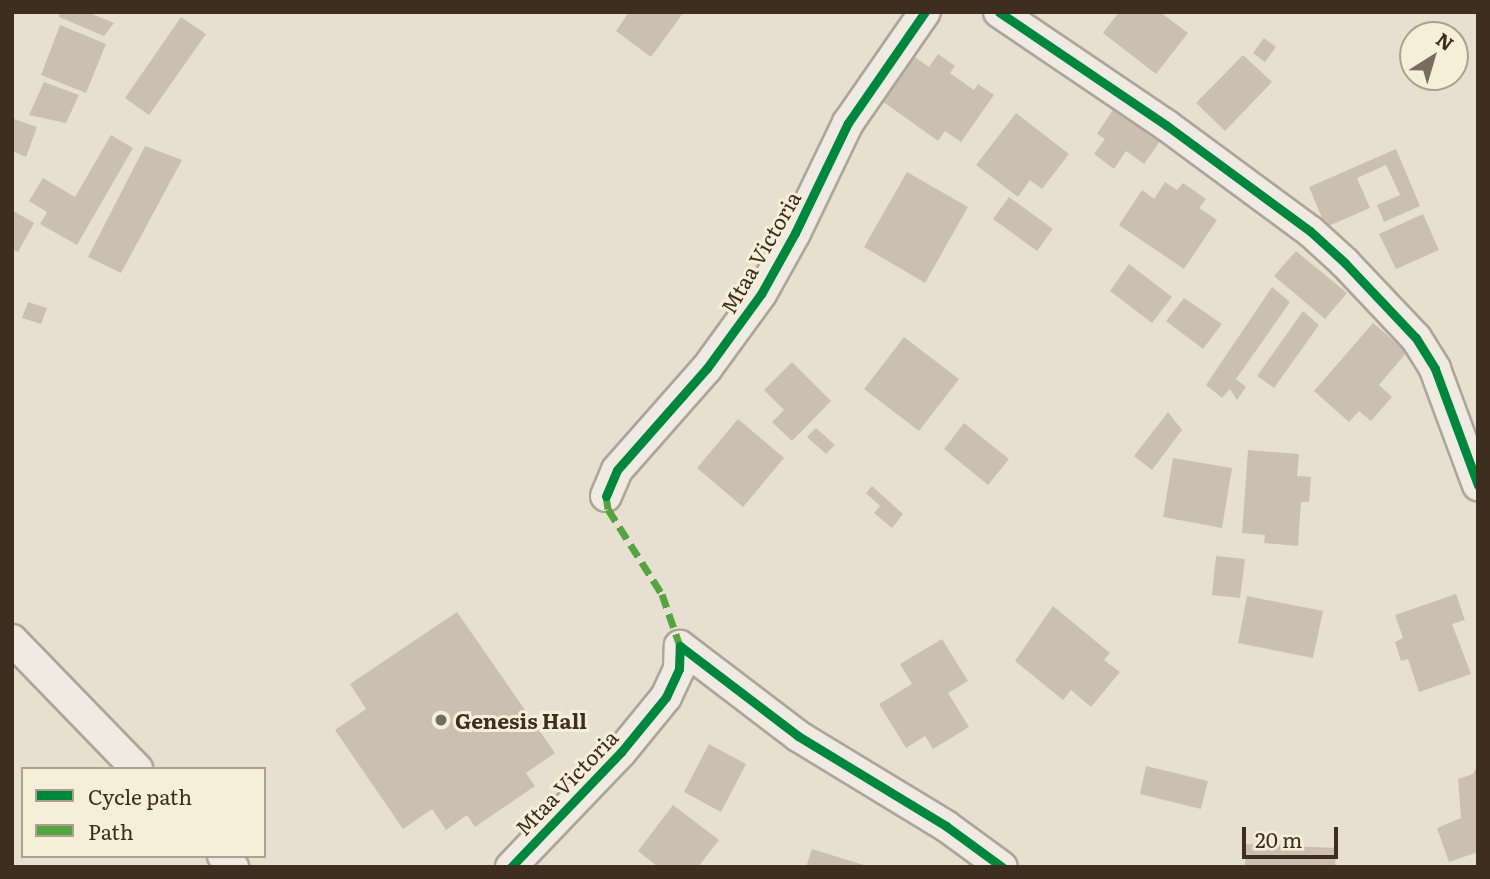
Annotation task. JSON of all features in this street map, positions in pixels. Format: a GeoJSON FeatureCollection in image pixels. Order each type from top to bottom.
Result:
{"type":"FeatureCollection","features":[{"type":"Feature","properties":{"kind":"street","name":"Mtaa Victoria"},"geometry":{"type":"LineString","coordinates":[[606,496],[617,470],[707,368],[761,294],[795,233],[848,123],[925,12]]}},
{"type":"Feature","properties":{"kind":"street"},"geometry":{"type":"LineString","coordinates":[[999,12],[1166,125],[1310,231],[1345,263],[1416,338],[1429,358],[1478,485]]}},
{"type":"Feature","properties":{"kind":"street"},"geometry":{"type":"LineString","coordinates":[[12,640],[135,767]]}},
{"type":"Feature","properties":{"kind":"street","name":"Mtaa Victoria"},"geometry":{"type":"LineString","coordinates":[[511,867],[621,752],[666,697],[679,669],[680,646],[798,736],[946,826],[1002,867]]}},
{"type":"Feature","properties":{"kind":"building"},"geometry":{"type":"Polygon","coordinates":[[[60,12],[87,12],[114,23],[104,36],[59,17],[60,12]]]}},
{"type":"Feature","properties":{"kind":"building"},"geometry":{"type":"Polygon","coordinates":[[[629,12],[684,12],[651,57],[616,31],[629,12]]]}},
{"type":"Feature","properties":{"kind":"building"},"geometry":{"type":"Polygon","coordinates":[[[1119,12],[1160,12],[1188,33],[1156,74],[1103,33],[1119,12]]]}},
{"type":"Feature","properties":{"kind":"building"},"geometry":{"type":"Polygon","coordinates":[[[181,17],[206,34],[149,115],[125,98],[181,17]]]}},
{"type":"Feature","properties":{"kind":"building"},"geometry":{"type":"Polygon","coordinates":[[[60,25],[106,44],[86,93],[41,75],[60,25]]]}},
{"type":"Feature","properties":{"kind":"building"},"geometry":{"type":"Polygon","coordinates":[[[1264,38],[1276,47],[1265,62],[1253,53],[1264,38]]]}},
{"type":"Feature","properties":{"kind":"building"},"geometry":{"type":"Polygon","coordinates":[[[938,54],[955,66],[950,73],[974,90],[978,84],[994,95],[961,142],[945,131],[938,141],[882,101],[913,56],[929,67],[938,54]]]}},
{"type":"Feature","properties":{"kind":"building"},"geometry":{"type":"Polygon","coordinates":[[[1243,55],[1272,82],[1225,131],[1196,103],[1243,55]]]}},
{"type":"Feature","properties":{"kind":"building"},"geometry":{"type":"Polygon","coordinates":[[[44,82],[79,95],[66,123],[29,115],[44,82]]]}},
{"type":"Feature","properties":{"kind":"building"},"geometry":{"type":"Polygon","coordinates":[[[1114,108],[1161,140],[1144,164],[1126,151],[1114,169],[1094,154],[1105,139],[1097,134],[1114,108]]]}},
{"type":"Feature","properties":{"kind":"building"},"geometry":{"type":"Polygon","coordinates":[[[1016,113],[1069,154],[1042,189],[1030,180],[1018,197],[976,165],[1016,113]]]}},
{"type":"Feature","properties":{"kind":"building"},"geometry":{"type":"Polygon","coordinates":[[[14,119],[37,127],[26,157],[12,151],[14,119]]]}},
{"type":"Feature","properties":{"kind":"building"},"geometry":{"type":"Polygon","coordinates":[[[111,135],[133,148],[77,245],[40,224],[47,212],[29,201],[43,178],[75,197],[111,135]]]}},
{"type":"Feature","properties":{"kind":"building"},"geometry":{"type":"Polygon","coordinates":[[[145,146],[182,160],[121,273],[88,257],[145,146]]]}},
{"type":"Feature","properties":{"kind":"building"},"geometry":{"type":"Polygon","coordinates":[[[1396,149],[1420,206],[1384,222],[1377,205],[1400,195],[1386,165],[1357,178],[1370,208],[1326,227],[1309,187],[1396,149]]]}},
{"type":"Feature","properties":{"kind":"building"},"geometry":{"type":"Polygon","coordinates":[[[907,172],[968,207],[925,283],[864,247],[907,172]]]}},
{"type":"Feature","properties":{"kind":"building"},"geometry":{"type":"Polygon","coordinates":[[[1165,182],[1177,190],[1183,183],[1206,199],[1199,208],[1217,220],[1184,269],[1119,225],[1142,190],[1154,199],[1165,182]]]}},
{"type":"Feature","properties":{"kind":"building"},"geometry":{"type":"Polygon","coordinates":[[[1009,197],[1053,229],[1037,251],[993,219],[1009,197]]]}},
{"type":"Feature","properties":{"kind":"building"},"geometry":{"type":"Polygon","coordinates":[[[12,210],[34,223],[18,252],[12,249],[12,210]]]}},
{"type":"Feature","properties":{"kind":"building"},"geometry":{"type":"Polygon","coordinates":[[[1423,214],[1439,250],[1396,269],[1379,234],[1423,214]]]}},
{"type":"Feature","properties":{"kind":"building"},"geometry":{"type":"Polygon","coordinates":[[[1296,251],[1347,293],[1325,319],[1274,276],[1296,251]]]}},
{"type":"Feature","properties":{"kind":"building"},"geometry":{"type":"Polygon","coordinates":[[[1129,264],[1172,297],[1152,323],[1110,291],[1129,264]]]}},
{"type":"Feature","properties":{"kind":"building"},"geometry":{"type":"Polygon","coordinates":[[[1272,287],[1290,302],[1236,379],[1246,387],[1237,400],[1230,389],[1222,398],[1206,385],[1272,287]]]}},
{"type":"Feature","properties":{"kind":"building"},"geometry":{"type":"Polygon","coordinates":[[[1184,298],[1222,324],[1203,349],[1166,321],[1184,298]]]}},
{"type":"Feature","properties":{"kind":"building"},"geometry":{"type":"Polygon","coordinates":[[[28,302],[47,308],[41,324],[22,318],[28,302]]]}},
{"type":"Feature","properties":{"kind":"building"},"geometry":{"type":"Polygon","coordinates":[[[1303,311],[1319,325],[1274,388],[1257,376],[1303,311]]]}},
{"type":"Feature","properties":{"kind":"building"},"geometry":{"type":"Polygon","coordinates":[[[1373,323],[1407,352],[1379,385],[1392,397],[1371,421],[1359,411],[1349,422],[1314,391],[1373,323]]]}},
{"type":"Feature","properties":{"kind":"building"},"geometry":{"type":"Polygon","coordinates":[[[904,337],[959,379],[919,431],[864,389],[904,337]]]}},
{"type":"Feature","properties":{"kind":"building"},"geometry":{"type":"Polygon","coordinates":[[[792,362],[831,401],[792,441],[772,422],[784,410],[764,390],[792,362]]]}},
{"type":"Feature","properties":{"kind":"building"},"geometry":{"type":"Polygon","coordinates":[[[1168,412],[1182,430],[1152,470],[1134,456],[1168,412]]]}},
{"type":"Feature","properties":{"kind":"building"},"geometry":{"type":"Polygon","coordinates":[[[738,419],[784,458],[743,507],[697,468],[738,419]]]}},
{"type":"Feature","properties":{"kind":"building"},"geometry":{"type":"Polygon","coordinates":[[[964,423],[1009,459],[988,485],[944,449],[964,423]]]}},
{"type":"Feature","properties":{"kind":"building"},"geometry":{"type":"Polygon","coordinates":[[[816,428],[835,445],[826,454],[807,437],[816,428]]]}},
{"type":"Feature","properties":{"kind":"building"},"geometry":{"type":"Polygon","coordinates":[[[1248,450],[1299,454],[1297,476],[1311,477],[1309,502],[1301,502],[1298,546],[1264,543],[1265,535],[1242,533],[1248,450]]]}},
{"type":"Feature","properties":{"kind":"building"},"geometry":{"type":"Polygon","coordinates":[[[1173,458],[1232,468],[1222,528],[1163,517],[1173,458]]]}},
{"type":"Feature","properties":{"kind":"building"},"geometry":{"type":"Polygon","coordinates":[[[872,486],[903,514],[892,528],[874,513],[880,506],[866,493],[872,486]]]}},
{"type":"Feature","properties":{"kind":"building"},"geometry":{"type":"Polygon","coordinates":[[[1216,556],[1245,559],[1240,598],[1212,595],[1216,556]]]}},
{"type":"Feature","properties":{"kind":"building"},"geometry":{"type":"Polygon","coordinates":[[[1456,594],[1465,620],[1452,624],[1471,674],[1419,692],[1408,659],[1401,661],[1395,642],[1403,638],[1395,615],[1456,594]]]}},
{"type":"Feature","properties":{"kind":"building"},"geometry":{"type":"Polygon","coordinates":[[[1247,596],[1323,611],[1313,658],[1238,643],[1247,596]]]}},
{"type":"Feature","properties":{"kind":"building"},"geometry":{"type":"Polygon","coordinates":[[[1053,606],[1110,653],[1104,660],[1120,672],[1091,707],[1071,690],[1063,700],[1015,661],[1053,606]]]}},
{"type":"Feature","properties":{"kind":"building","name":"Genesis Hall"},"geometry":{"type":"Polygon","coordinates":[[[457,612],[555,753],[526,773],[535,786],[475,827],[467,815],[446,830],[432,809],[403,829],[335,730],[366,709],[350,684],[457,612]]]}},
{"type":"Feature","properties":{"kind":"building"},"geometry":{"type":"Polygon","coordinates":[[[942,639],[968,681],[948,693],[969,727],[933,749],[925,736],[906,748],[879,704],[912,684],[900,664],[942,639]]]}},
{"type":"Feature","properties":{"kind":"building"},"geometry":{"type":"Polygon","coordinates":[[[709,744],[746,764],[721,812],[684,792],[709,744]]]}},
{"type":"Feature","properties":{"kind":"building"},"geometry":{"type":"Polygon","coordinates":[[[1478,764],[1478,852],[1449,862],[1437,828],[1461,818],[1458,779],[1473,774],[1478,764]]]}},
{"type":"Feature","properties":{"kind":"building"},"geometry":{"type":"Polygon","coordinates":[[[1146,766],[1208,781],[1201,809],[1140,794],[1146,766]]]}},
{"type":"Feature","properties":{"kind":"building"},"geometry":{"type":"Polygon","coordinates":[[[673,805],[719,840],[698,867],[658,867],[638,851],[673,805]]]}},
{"type":"Feature","properties":{"kind":"building"},"geometry":{"type":"Polygon","coordinates":[[[1246,844],[1336,848],[1335,867],[1245,867],[1246,844]]]}},
{"type":"Feature","properties":{"kind":"building"},"geometry":{"type":"Polygon","coordinates":[[[812,849],[867,866],[867,867],[806,867],[812,849]]]}},
{"type":"Feature","properties":{"kind":"marked path"},"geometry":{"type":"LineString","coordinates":[[606,496],[608,509],[662,594],[680,646]]}},
{"type":"Feature","properties":{"kind":"cycle path"},"geometry":{"type":"LineString","coordinates":[[606,496],[617,470],[707,368],[761,294],[795,233],[848,123],[925,12]]}},
{"type":"Feature","properties":{"kind":"cycle path"},"geometry":{"type":"LineString","coordinates":[[999,12],[1166,125],[1310,231],[1345,263],[1416,338],[1435,369],[1478,485]]}},
{"type":"Feature","properties":{"kind":"cycle path"},"geometry":{"type":"LineString","coordinates":[[680,646],[798,736],[946,826],[1002,867]]}},
{"type":"Feature","properties":{"kind":"cycle path"},"geometry":{"type":"LineString","coordinates":[[511,867],[621,752],[666,697],[679,669],[680,646]]}},
{"type":"Feature","properties":{"kind":"place","name":"Genesis Hall"},"geometry":{"type":"Point","coordinates":[441,720]}}]}
